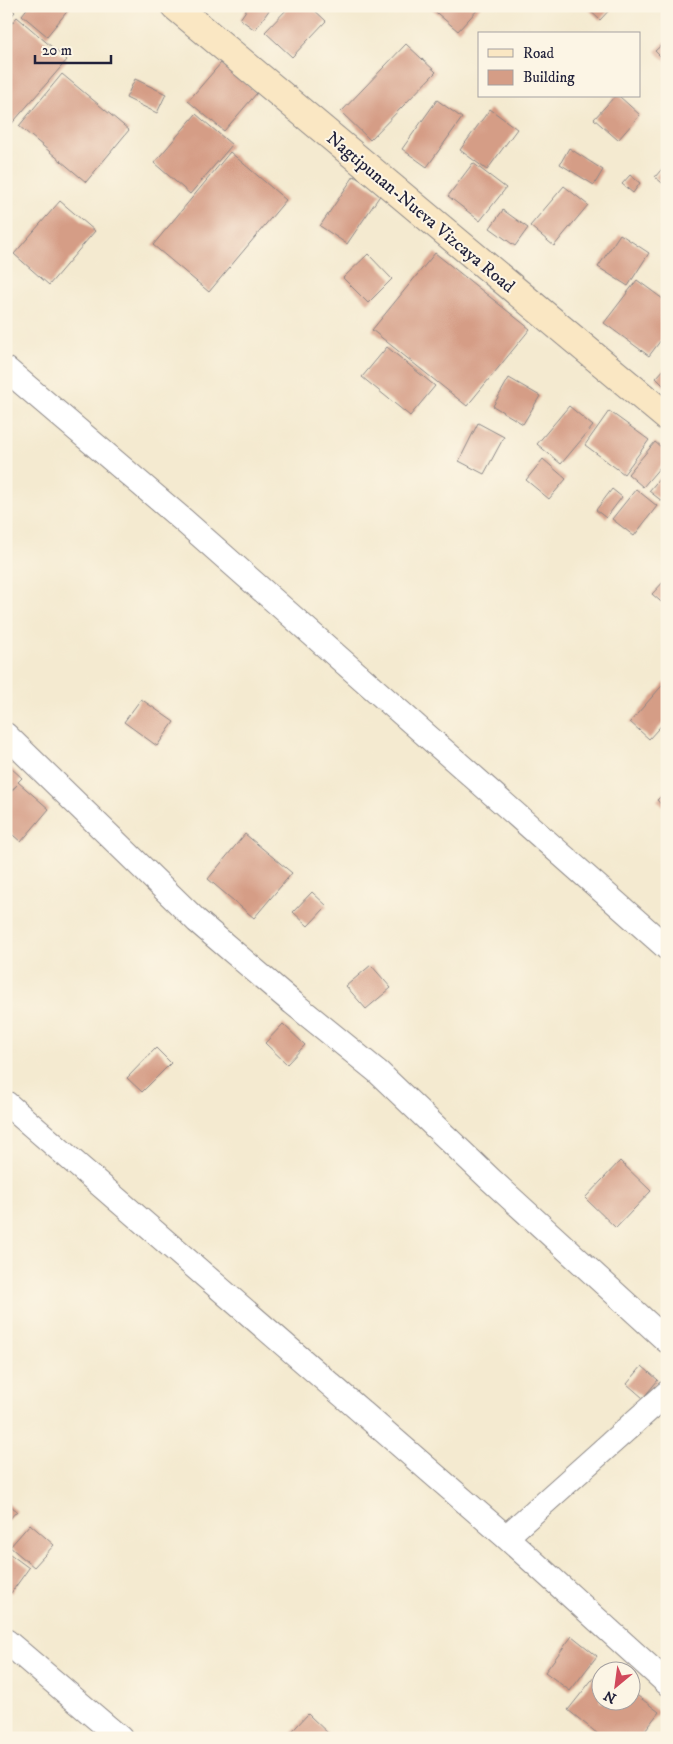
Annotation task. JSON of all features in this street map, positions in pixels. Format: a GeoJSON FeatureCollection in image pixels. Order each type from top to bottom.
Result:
{"type":"FeatureCollection","features":[{"type":"Feature","properties":{"kind":"main road","name":"Nagtipunan-Nueva Vizcaya Road"},"geometry":{"type":"LineString","coordinates":[[175,6],[667,417]]}},
{"type":"Feature","properties":{"kind":"street"},"geometry":{"type":"LineString","coordinates":[[6,369],[183,520],[667,948]]}},
{"type":"Feature","properties":{"kind":"street"},"geometry":{"type":"LineString","coordinates":[[6,736],[197,921],[378,1072],[491,1180],[667,1341]]}},
{"type":"Feature","properties":{"kind":"street"},"geometry":{"type":"LineString","coordinates":[[6,1103],[506,1537],[667,1683]]}},
{"type":"Feature","properties":{"kind":"street"},"geometry":{"type":"LineString","coordinates":[[506,1537],[667,1393]]}},
{"type":"Feature","properties":{"kind":"street"},"geometry":{"type":"LineString","coordinates":[[6,1641],[120,1738]]}},
{"type":"Feature","properties":{"kind":"building"},"geometry":{"type":"Polygon","coordinates":[[[6,6],[15,12],[6,22],[6,6]]]}},
{"type":"Feature","properties":{"kind":"building"},"geometry":{"type":"Polygon","coordinates":[[[29,6],[68,6],[70,8],[47,36],[22,15],[29,6]]]}},
{"type":"Feature","properties":{"kind":"building"},"geometry":{"type":"Polygon","coordinates":[[[249,6],[272,6],[255,30],[240,19],[249,6]]]}},
{"type":"Feature","properties":{"kind":"building"},"geometry":{"type":"Polygon","coordinates":[[[290,6],[310,6],[326,21],[292,57],[265,32],[290,6]]]}},
{"type":"Feature","properties":{"kind":"building"},"geometry":{"type":"Polygon","coordinates":[[[433,6],[481,6],[458,31],[431,8],[433,6]]]}},
{"type":"Feature","properties":{"kind":"building"},"geometry":{"type":"Polygon","coordinates":[[[585,6],[613,6],[600,20],[585,6]]]}},
{"type":"Feature","properties":{"kind":"building"},"geometry":{"type":"Polygon","coordinates":[[[17,17],[67,60],[8,128],[6,127],[6,30],[17,17]]]}},
{"type":"Feature","properties":{"kind":"building"},"geometry":{"type":"Polygon","coordinates":[[[667,40],[667,63],[655,51],[667,40]]]}},
{"type":"Feature","properties":{"kind":"building"},"geometry":{"type":"Polygon","coordinates":[[[406,44],[436,72],[370,140],[341,112],[406,44]]]}},
{"type":"Feature","properties":{"kind":"building"},"geometry":{"type":"Polygon","coordinates":[[[221,63],[257,93],[224,131],[188,101],[221,63]]]}},
{"type":"Feature","properties":{"kind":"building"},"geometry":{"type":"Polygon","coordinates":[[[62,74],[129,130],[86,182],[19,126],[62,74]]]}},
{"type":"Feature","properties":{"kind":"building"},"geometry":{"type":"Polygon","coordinates":[[[135,79],[166,94],[157,113],[126,98],[135,79]]]}},
{"type":"Feature","properties":{"kind":"building"},"geometry":{"type":"Polygon","coordinates":[[[613,98],[621,98],[640,115],[618,140],[594,119],[613,98]]]}},
{"type":"Feature","properties":{"kind":"building"},"geometry":{"type":"Polygon","coordinates":[[[437,100],[462,118],[427,167],[402,149],[437,100]]]}},
{"type":"Feature","properties":{"kind":"building"},"geometry":{"type":"Polygon","coordinates":[[[490,109],[517,129],[487,170],[460,150],[490,109]]]}},
{"type":"Feature","properties":{"kind":"building"},"geometry":{"type":"Polygon","coordinates":[[[196,114],[232,145],[190,194],[154,163],[196,114]]]}},
{"type":"Feature","properties":{"kind":"building"},"geometry":{"type":"Polygon","coordinates":[[[569,148],[603,170],[594,185],[560,164],[569,148]]]}},
{"type":"Feature","properties":{"kind":"building"},"geometry":{"type":"Polygon","coordinates":[[[230,152],[286,200],[209,292],[153,245],[230,152]]]}},
{"type":"Feature","properties":{"kind":"building"},"geometry":{"type":"Polygon","coordinates":[[[473,163],[506,188],[480,221],[448,196],[473,163]]]}},
{"type":"Feature","properties":{"kind":"building"},"geometry":{"type":"Polygon","coordinates":[[[667,163],[667,187],[655,177],[667,163]]]}},
{"type":"Feature","properties":{"kind":"building"},"geometry":{"type":"Polygon","coordinates":[[[630,175],[640,183],[633,193],[622,184],[630,175]]]}},
{"type":"Feature","properties":{"kind":"building"},"geometry":{"type":"Polygon","coordinates":[[[354,176],[381,194],[347,244],[320,226],[354,176]]]}},
{"type":"Feature","properties":{"kind":"building"},"geometry":{"type":"Polygon","coordinates":[[[564,186],[588,205],[554,246],[530,226],[564,186]]]}},
{"type":"Feature","properties":{"kind":"building"},"geometry":{"type":"Polygon","coordinates":[[[60,201],[95,231],[49,285],[14,254],[60,201]]]}},
{"type":"Feature","properties":{"kind":"building"},"geometry":{"type":"Polygon","coordinates":[[[503,210],[528,228],[515,246],[490,228],[503,210]]]}},
{"type":"Feature","properties":{"kind":"building"},"geometry":{"type":"Polygon","coordinates":[[[620,234],[649,253],[628,286],[598,267],[620,234]]]}},
{"type":"Feature","properties":{"kind":"building"},"geometry":{"type":"Polygon","coordinates":[[[435,253],[530,329],[467,406],[372,330],[435,253]]]}},
{"type":"Feature","properties":{"kind":"building"},"geometry":{"type":"Polygon","coordinates":[[[368,254],[392,279],[368,303],[343,278],[368,254]]]}},
{"type":"Feature","properties":{"kind":"building"},"geometry":{"type":"Polygon","coordinates":[[[637,280],[667,302],[667,332],[649,356],[604,323],[637,280]]]}},
{"type":"Feature","properties":{"kind":"building"},"geometry":{"type":"Polygon","coordinates":[[[387,347],[435,386],[410,416],[362,377],[387,347]]]}},
{"type":"Feature","properties":{"kind":"building"},"geometry":{"type":"Polygon","coordinates":[[[667,366],[667,389],[656,378],[667,366]]]}},
{"type":"Feature","properties":{"kind":"building"},"geometry":{"type":"Polygon","coordinates":[[[509,378],[540,396],[523,424],[493,406],[509,378]]]}},
{"type":"Feature","properties":{"kind":"building"},"geometry":{"type":"Polygon","coordinates":[[[569,406],[593,426],[561,464],[537,444],[569,406]]]}},
{"type":"Feature","properties":{"kind":"building"},"geometry":{"type":"Polygon","coordinates":[[[609,411],[649,440],[624,474],[585,445],[609,411]]]}},
{"type":"Feature","properties":{"kind":"building"},"geometry":{"type":"Polygon","coordinates":[[[478,423],[504,437],[484,474],[459,461],[478,423]]]}},
{"type":"Feature","properties":{"kind":"building"},"geometry":{"type":"Polygon","coordinates":[[[655,442],[667,452],[667,459],[643,487],[628,474],[655,442]]]}},
{"type":"Feature","properties":{"kind":"building"},"geometry":{"type":"Polygon","coordinates":[[[543,459],[566,479],[549,499],[526,480],[543,459]]]}},
{"type":"Feature","properties":{"kind":"building"},"geometry":{"type":"Polygon","coordinates":[[[667,470],[667,505],[649,491],[667,470]]]}},
{"type":"Feature","properties":{"kind":"building"},"geometry":{"type":"Polygon","coordinates":[[[612,489],[622,497],[606,518],[596,510],[612,489]]]}},
{"type":"Feature","properties":{"kind":"building"},"geometry":{"type":"Polygon","coordinates":[[[636,489],[657,506],[634,536],[612,519],[636,489]]]}},
{"type":"Feature","properties":{"kind":"building"},"geometry":{"type":"Polygon","coordinates":[[[667,578],[667,607],[652,594],[667,578]]]}},
{"type":"Feature","properties":{"kind":"building"},"geometry":{"type":"Polygon","coordinates":[[[667,680],[667,719],[649,739],[630,722],[667,680]]]}},
{"type":"Feature","properties":{"kind":"building"},"geometry":{"type":"Polygon","coordinates":[[[141,699],[174,722],[157,746],[124,722],[141,699]]]}},
{"type":"Feature","properties":{"kind":"building"},"geometry":{"type":"Polygon","coordinates":[[[10,767],[22,778],[18,782],[49,809],[21,842],[6,829],[6,797],[17,785],[6,795],[6,770],[10,767]]]}},
{"type":"Feature","properties":{"kind":"building"},"geometry":{"type":"Polygon","coordinates":[[[667,791],[667,811],[657,800],[667,791]]]}},
{"type":"Feature","properties":{"kind":"building"},"geometry":{"type":"Polygon","coordinates":[[[245,834],[292,873],[254,918],[208,879],[245,834]]]}},
{"type":"Feature","properties":{"kind":"building"},"geometry":{"type":"Polygon","coordinates":[[[312,892],[327,906],[308,926],[293,912],[312,892]]]}},
{"type":"Feature","properties":{"kind":"building"},"geometry":{"type":"Polygon","coordinates":[[[371,965],[391,988],[366,1009],[346,986],[371,965]]]}},
{"type":"Feature","properties":{"kind":"building"},"geometry":{"type":"Polygon","coordinates":[[[283,1024],[305,1045],[287,1064],[265,1043],[283,1024]]]}},
{"type":"Feature","properties":{"kind":"building"},"geometry":{"type":"Polygon","coordinates":[[[156,1048],[171,1063],[142,1092],[127,1078],[156,1048]]]}},
{"type":"Feature","properties":{"kind":"building"},"geometry":{"type":"Polygon","coordinates":[[[620,1161],[651,1191],[616,1228],[585,1198],[620,1161]]]}},
{"type":"Feature","properties":{"kind":"building"},"geometry":{"type":"Polygon","coordinates":[[[642,1366],[658,1380],[643,1398],[627,1384],[642,1366]]]}},
{"type":"Feature","properties":{"kind":"building"},"geometry":{"type":"Polygon","coordinates":[[[6,1502],[17,1511],[6,1523],[6,1502]]]}},
{"type":"Feature","properties":{"kind":"building"},"geometry":{"type":"Polygon","coordinates":[[[30,1524],[54,1545],[34,1567],[10,1547],[30,1524]]]}},
{"type":"Feature","properties":{"kind":"building"},"geometry":{"type":"Polygon","coordinates":[[[10,1554],[29,1568],[11,1593],[6,1589],[6,1559],[10,1554]]]}},
{"type":"Feature","properties":{"kind":"building"},"geometry":{"type":"Polygon","coordinates":[[[572,1636],[597,1656],[592,1662],[590,1662],[590,1665],[570,1691],[545,1672],[572,1636]]]}},
{"type":"Feature","properties":{"kind":"building"},"geometry":{"type":"Polygon","coordinates":[[[590,1682],[590,1712],[640,1712],[640,1698],[659,1712],[639,1738],[603,1738],[568,1710],[590,1682]]]}},
{"type":"Feature","properties":{"kind":"building"},"geometry":{"type":"Polygon","coordinates":[[[308,1714],[333,1738],[286,1738],[308,1714]]]}}]}
